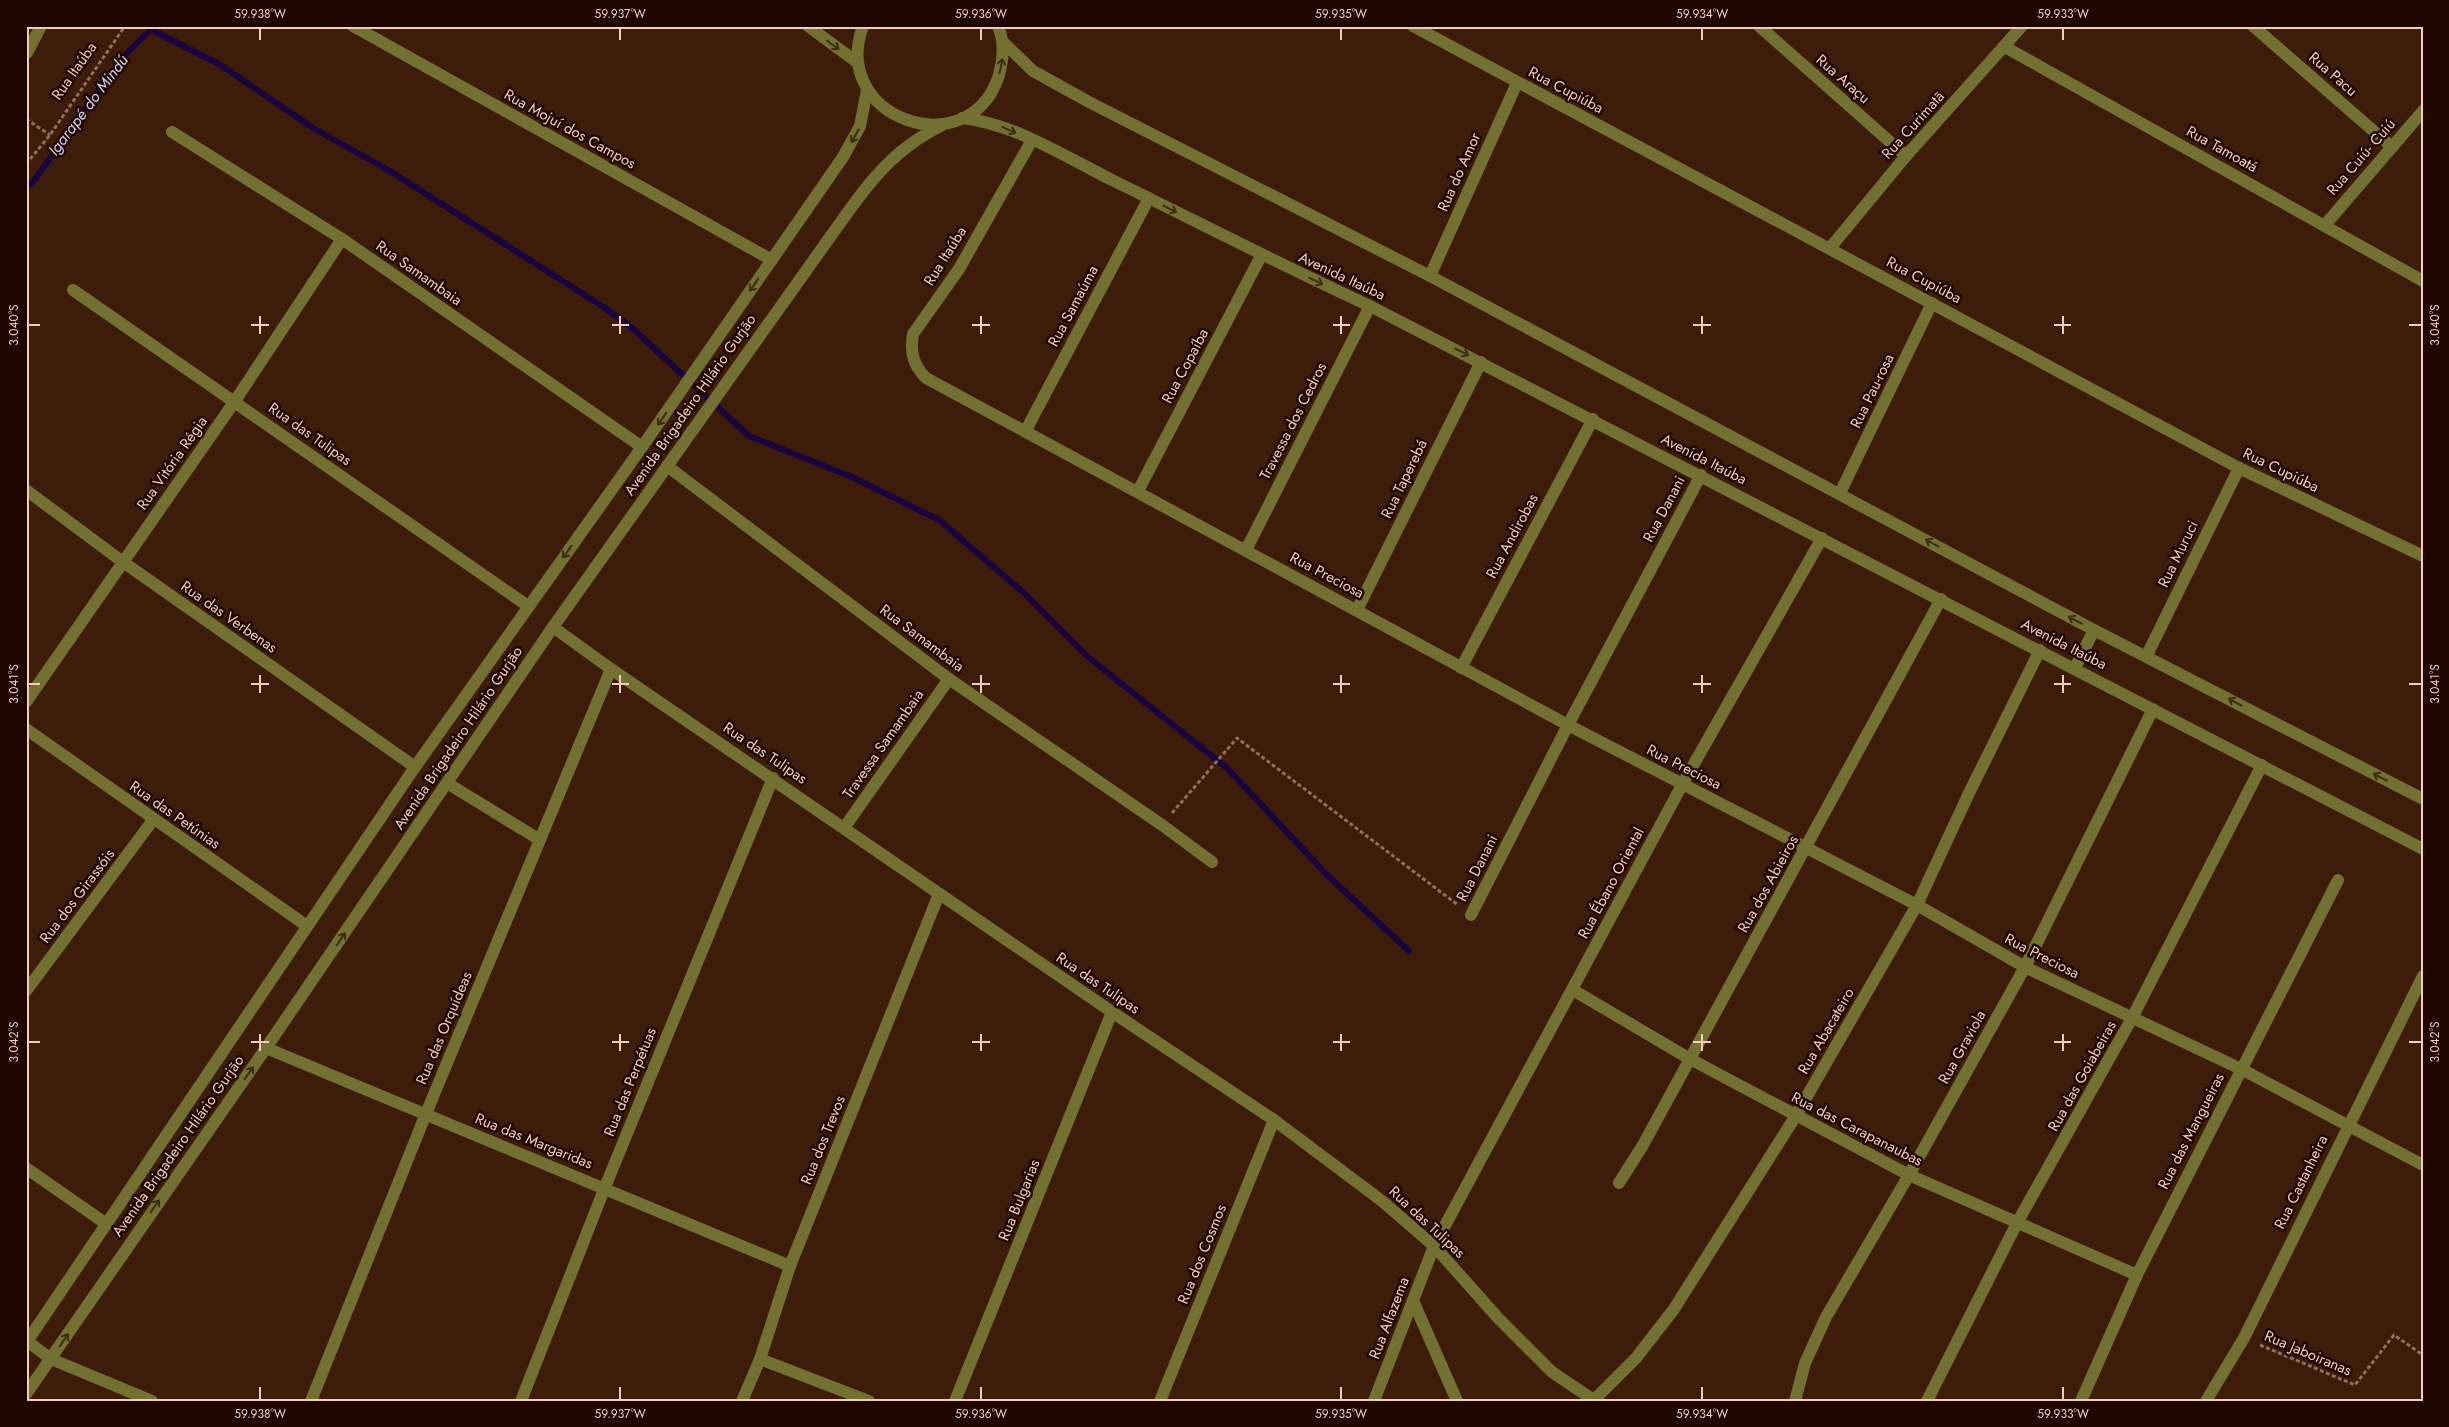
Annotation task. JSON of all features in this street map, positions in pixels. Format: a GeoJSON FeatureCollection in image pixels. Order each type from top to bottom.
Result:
{"type":"FeatureCollection","features":[{"type":"Feature","properties":{"kind":"street"},"geometry":{"type":"LineString","coordinates":[[26,53],[41,26]]}},
{"type":"Feature","properties":{"kind":"street","name":"Rua Mojuí dos Campos"},"geometry":{"type":"LineString","coordinates":[[353,26],[772,260]]}},
{"type":"Feature","properties":{"kind":"street"},"geometry":{"type":"LineString","coordinates":[[808,26],[858,63]]}},
{"type":"Feature","properties":{"kind":"street"},"geometry":{"type":"LineString","coordinates":[[863,26],[858,39],[858,63],[867,90],[878,104],[901,118],[926,125],[944,124],[962,118],[981,105],[995,87],[1002,65],[1002,42],[999,27]]}},
{"type":"Feature","properties":{"kind":"street","name":"Rua Cupiúba"},"geometry":{"type":"LineString","coordinates":[[1413,26],[2239,468],[2423,556]]}},
{"type":"Feature","properties":{"kind":"street","name":"Rua Araçu"},"geometry":{"type":"LineString","coordinates":[[1759,26],[1906,156]]}},
{"type":"Feature","properties":{"kind":"street","name":"Rua Curimatã"},"geometry":{"type":"LineString","coordinates":[[1830,248],[1906,156],[2022,26]]}},
{"type":"Feature","properties":{"kind":"street","name":"Rua Pacu"},"geometry":{"type":"LineString","coordinates":[[2253,26],[2392,146]]}},
{"type":"Feature","properties":{"kind":"street","name":"Avenida Itaúba"},"geometry":{"type":"LineString","coordinates":[[1002,42],[1033,70],[1089,102],[1430,276],[2094,630],[2423,800]]}},
{"type":"Feature","properties":{"kind":"street","name":"Rua Tamoatá"},"geometry":{"type":"LineString","coordinates":[[2005,47],[2423,281]]}},
{"type":"Feature","properties":{"kind":"street","name":"Rua do Amor"},"geometry":{"type":"LineString","coordinates":[[1430,276],[1517,83]]}},
{"type":"Feature","properties":{"kind":"street","name":"Avenida Brigadeiro Hilário Gurjão"},"geometry":{"type":"LineString","coordinates":[[27,1342],[105,1223],[415,767],[642,447],[843,157],[860,126],[867,90]]}},
{"type":"Feature","properties":{"kind":"street","name":"Rua Cuiú- Cuiú"},"geometry":{"type":"LineString","coordinates":[[2325,225],[2423,111]]}},
{"type":"Feature","properties":{"kind":"street","name":"Avenida Itaúba"},"geometry":{"type":"LineString","coordinates":[[962,118],[982,120],[1032,140],[1261,256],[1370,306],[2153,708],[2423,849]]}},
{"type":"Feature","properties":{"kind":"street","name":"Avenida Brigadeiro Hilário Gurjão"},"geometry":{"type":"LineString","coordinates":[[26,1394],[266,1048],[553,627],[868,184],[911,144],[944,124]]}},
{"type":"Feature","properties":{"kind":"street","name":"Rua Samambaia"},"geometry":{"type":"LineString","coordinates":[[172,132],[342,239],[642,447]]}},
{"type":"Feature","properties":{"kind":"street","name":"Rua Itaúba"},"geometry":{"type":"LineString","coordinates":[[937,383],[926,378],[916,368],[911,344],[914,334],[959,269],[1032,140]]}},
{"type":"Feature","properties":{"kind":"street","name":"Rua Samaúma"},"geometry":{"type":"LineString","coordinates":[[1026,430],[1149,198]]}},
{"type":"Feature","properties":{"kind":"street","name":"Rua Vitória Régia"},"geometry":{"type":"LineString","coordinates":[[26,702],[235,401],[342,239]]}},
{"type":"Feature","properties":{"kind":"street","name":"Rua Copaíba"},"geometry":{"type":"LineString","coordinates":[[1138,491],[1261,256]]}},
{"type":"Feature","properties":{"kind":"street","name":"Rua das Tulipas"},"geometry":{"type":"LineString","coordinates":[[73,290],[528,606]]}},
{"type":"Feature","properties":{"kind":"street","name":"Rua Pau-rosa"},"geometry":{"type":"LineString","coordinates":[[1840,493],[1932,303]]}},
{"type":"Feature","properties":{"kind":"street","name":"Travessa dos Cedros"},"geometry":{"type":"LineString","coordinates":[[1246,550],[1370,306]]}},
{"type":"Feature","properties":{"kind":"street","name":"Rua Taperebá"},"geometry":{"type":"LineString","coordinates":[[1357,610],[1481,362]]}},
{"type":"Feature","properties":{"kind":"street","name":"Rua Preciosa"},"geometry":{"type":"LineString","coordinates":[[937,383],[1568,725],[1917,905],[2025,967],[2241,1069],[2347,1127],[2423,1165]]}},
{"type":"Feature","properties":{"kind":"street","name":"Rua Andirobas"},"geometry":{"type":"LineString","coordinates":[[1461,668],[1593,420]]}},
{"type":"Feature","properties":{"kind":"street","name":"Rua Samambaia"},"geometry":{"type":"LineString","coordinates":[[666,466],[949,679],[1162,825],[1212,862]]}},
{"type":"Feature","properties":{"kind":"street","name":"Rua Muruci"},"geometry":{"type":"LineString","coordinates":[[2146,656],[2239,468]]}},
{"type":"Feature","properties":{"kind":"street","name":"Rua Danani"},"geometry":{"type":"LineString","coordinates":[[1471,915],[1568,725],[1701,475]]}},
{"type":"Feature","properties":{"kind":"street","name":"Rua das Verbenas"},"geometry":{"type":"LineString","coordinates":[[26,490],[123,562],[415,767]]}},
{"type":"Feature","properties":{"kind":"street","name":"Rua Ébano Oriental"},"geometry":{"type":"LineString","coordinates":[[1434,1246],[1682,785],[1822,538]]}},
{"type":"Feature","properties":{"kind":"street","name":"Rua dos Abieiros"},"geometry":{"type":"LineString","coordinates":[[1619,1183],[1807,847],[1941,599]]}},
{"type":"Feature","properties":{"kind":"street","name":"Rua das Tulipas"},"geometry":{"type":"LineString","coordinates":[[553,627],[611,669],[773,778],[939,894],[1274,1120],[1382,1201],[1434,1246],[1499,1319],[1552,1372],[1595,1401]]}},
{"type":"Feature","properties":{"kind":"street"},"geometry":{"type":"LineString","coordinates":[[2075,668],[2094,630]]}},
{"type":"Feature","properties":{"kind":"street","name":"Rua Abacateiro"},"geometry":{"type":"LineString","coordinates":[[1595,1401],[1636,1358],[1674,1309],[1795,1117],[1917,905],[1969,793],[2040,650]]}},
{"type":"Feature","properties":{"kind":"street","name":"Rua das Orquídeas"},"geometry":{"type":"LineString","coordinates":[[311,1401],[425,1116],[611,669]]}},
{"type":"Feature","properties":{"kind":"street","name":"Travessa Samambaia"},"geometry":{"type":"LineString","coordinates":[[844,828],[949,679]]}},
{"type":"Feature","properties":{"kind":"street","name":"Rua Graviola"},"geometry":{"type":"LineString","coordinates":[[1795,1400],[1806,1363],[1826,1318],[1909,1175],[2025,967],[2153,708]]}},
{"type":"Feature","properties":{"kind":"street","name":"Rua das Petúnias"},"geometry":{"type":"LineString","coordinates":[[26,729],[153,820],[307,926]]}},
{"type":"Feature","properties":{"kind":"street","name":"Rua das Goiabeiras"},"geometry":{"type":"LineString","coordinates":[[1927,1401],[2018,1223],[2132,1018],[2262,765]]}},
{"type":"Feature","properties":{"kind":"street","name":"Rua das Perpétuas"},"geometry":{"type":"LineString","coordinates":[[521,1401],[604,1187],[773,778]]}},
{"type":"Feature","properties":{"kind":"street"},"geometry":{"type":"LineString","coordinates":[[447,784],[540,840]]}},
{"type":"Feature","properties":{"kind":"street","name":"Rua dos Girassóis"},"geometry":{"type":"LineString","coordinates":[[26,991],[153,820]]}},
{"type":"Feature","properties":{"kind":"street","name":"Rua das Mangueiras"},"geometry":{"type":"LineString","coordinates":[[2081,1401],[2137,1275],[2338,880]]}},
{"type":"Feature","properties":{"kind":"street","name":"Rua dos Trevos"},"geometry":{"type":"LineString","coordinates":[[742,1401],[760,1359],[790,1266],[939,894]]}},
{"type":"Feature","properties":{"kind":"street","name":"Rua Castanheira"},"geometry":{"type":"LineString","coordinates":[[2206,1401],[2244,1338],[2423,976]]}},
{"type":"Feature","properties":{"kind":"street","name":"Rua das Carapanaubas"},"geometry":{"type":"LineString","coordinates":[[1573,990],[1690,1059],[1795,1117],[1909,1175],[2137,1275]]}},
{"type":"Feature","properties":{"kind":"street","name":"Rua Bulgarias"},"geometry":{"type":"LineString","coordinates":[[956,1401],[1112,1012]]}},
{"type":"Feature","properties":{"kind":"street","name":"Rua das Margaridas"},"geometry":{"type":"LineString","coordinates":[[266,1048],[425,1116],[604,1187],[790,1266]]}},
{"type":"Feature","properties":{"kind":"street","name":"Rua dos Cosmos"},"geometry":{"type":"LineString","coordinates":[[1160,1401],[1274,1120]]}},
{"type":"Feature","properties":{"kind":"street"},"geometry":{"type":"LineString","coordinates":[[26,1168],[105,1223]]}},
{"type":"Feature","properties":{"kind":"street","name":"Rua Alfazema"},"geometry":{"type":"LineString","coordinates":[[1374,1401],[1414,1303],[1434,1246]]}},
{"type":"Feature","properties":{"kind":"street"},"geometry":{"type":"LineString","coordinates":[[1414,1303],[1457,1401]]}},
{"type":"Feature","properties":{"kind":"street"},"geometry":{"type":"LineString","coordinates":[[27,1342],[51,1359],[152,1401]]}},
{"type":"Feature","properties":{"kind":"street"},"geometry":{"type":"LineString","coordinates":[[760,1359],[868,1401]]}},
{"type":"Feature","properties":{"kind":"path","name":"Rua Itaúba"},"geometry":{"type":"LineString","coordinates":[[26,164],[50,135],[125,26]]}},
{"type":"Feature","properties":{"kind":"path"},"geometry":{"type":"LineString","coordinates":[[26,119],[50,135]]}},
{"type":"Feature","properties":{"kind":"path","name":"Rua Danani"},"geometry":{"type":"LineString","coordinates":[[1162,825],[1236,738],[1471,915]]}},
{"type":"Feature","properties":{"kind":"path","name":"Rua Jaboiranas"},"geometry":{"type":"LineString","coordinates":[[2244,1338],[2355,1385],[2394,1335],[2423,1355]]}},
{"type":"Feature","properties":{"kind":"waterway","name":"Igarapé do Mindú"},"geometry":{"type":"LineString","coordinates":[[26,187],[33,182],[121,59],[153,27]]}},
{"type":"Feature","properties":{"kind":"waterway"},"geometry":{"type":"LineString","coordinates":[[152,30],[219,64],[313,128],[390,171],[602,306],[631,327],[749,436],[854,478],[939,520],[1024,593],[1088,657],[1227,768],[1328,876],[1409,951]]}}]}
